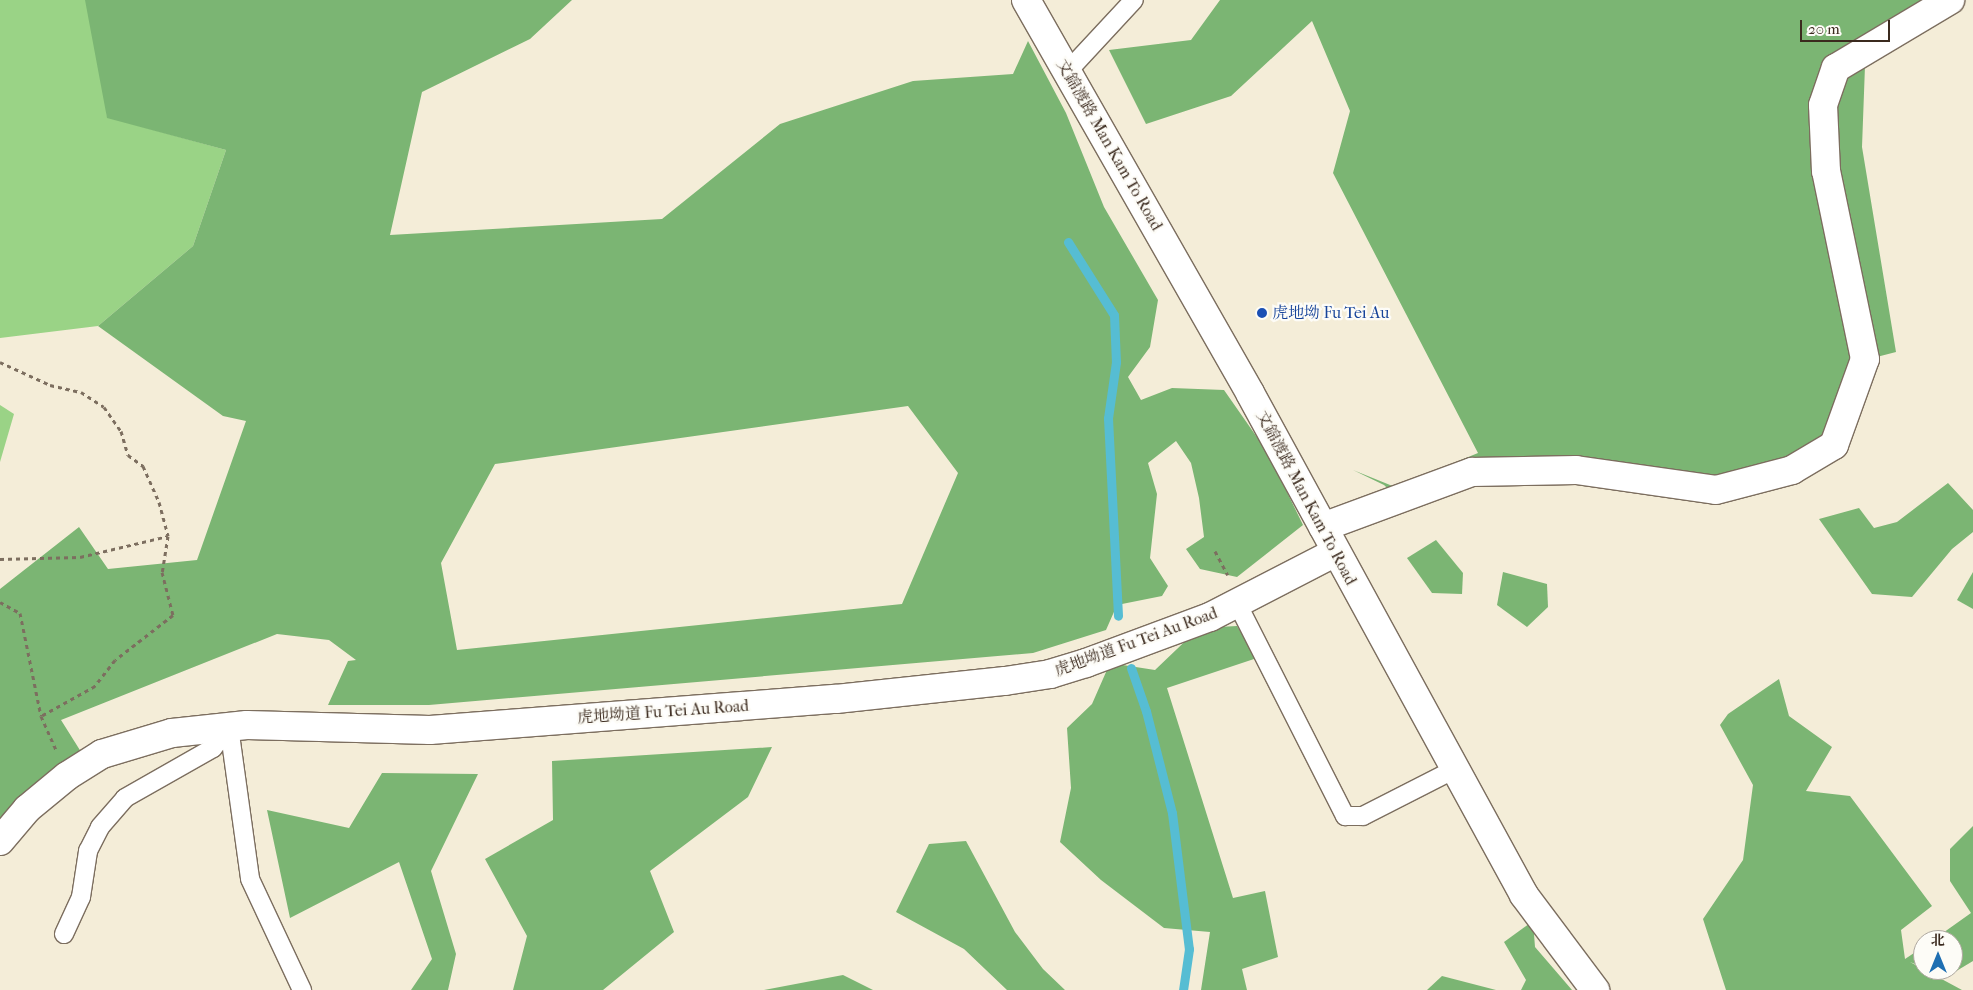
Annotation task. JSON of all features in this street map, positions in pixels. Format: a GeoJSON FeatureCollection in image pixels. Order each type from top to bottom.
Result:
{"type":"FeatureCollection","features":[{"type":"Feature","properties":{"kind":"street","name":"文錦渡路 Man Kam To Road"},"geometry":{"type":"LineString","coordinates":[[1026,0],[1323,527],[1453,770],[1524,895],[1595,990]]}},
{"type":"Feature","properties":{"kind":"street"},"geometry":{"type":"LineString","coordinates":[[1323,527],[1472,472],[1576,470],[1716,490],[1792,470],[1834,445],[1865,360],[1826,171],[1823,105],[1836,68],[1950,0]]}},
{"type":"Feature","properties":{"kind":"street","name":"虎地坳道 Fu Tei Au Road"},"geometry":{"type":"LineString","coordinates":[[0,840],[27,809],[67,776],[102,754],[172,733],[229,727],[430,730],[836,699],[1005,681],[1050,674],[1086,663],[1210,617],[1336,552]]}},
{"type":"Feature","properties":{"kind":"lane"},"geometry":{"type":"LineString","coordinates":[[1068,72],[1134,0]]}},
{"type":"Feature","properties":{"kind":"lane"},"geometry":{"type":"LineString","coordinates":[[1237,604],[1345,816],[1363,816],[1453,770]]}},
{"type":"Feature","properties":{"kind":"lane"},"geometry":{"type":"LineString","coordinates":[[64,934],[81,897],[88,851],[100,827],[125,798],[213,748],[229,727]]}},
{"type":"Feature","properties":{"kind":"lane"},"geometry":{"type":"LineString","coordinates":[[229,727],[250,879],[302,990]]}},
{"type":"Feature","properties":{"kind":"path"},"geometry":{"type":"LineString","coordinates":[[0,362],[50,385],[81,392],[104,407],[121,431],[128,455],[143,466],[159,502],[168,536],[162,572],[173,615],[114,660],[95,686],[41,716]]}},
{"type":"Feature","properties":{"kind":"path"},"geometry":{"type":"LineString","coordinates":[[0,559],[80,556],[168,536]]}},
{"type":"Feature","properties":{"kind":"path"},"geometry":{"type":"LineString","coordinates":[[0,602],[20,613],[41,716],[67,776]]}},
{"type":"Feature","properties":{"kind":"green space"},"geometry":{"type":"Polygon","coordinates":[[[0,0],[101,0],[107,117],[226,150],[193,246],[98,326],[0,338],[0,0]]]}},
{"type":"Feature","properties":{"kind":"green space"},"geometry":{"type":"Polygon","coordinates":[[[85,0],[572,0],[530,39],[422,92],[390,235],[662,219],[780,124],[913,81],[1013,74],[1028,41],[1066,113],[1104,207],[1158,300],[1150,347],[1128,377],[1141,400],[1172,388],[1224,390],[1268,453],[1303,525],[1237,577],[1200,569],[1186,549],[1204,537],[1199,498],[1191,463],[1176,441],[1148,463],[1157,494],[1150,558],[1168,586],[1162,596],[1117,605],[1106,630],[1033,653],[429,705],[328,705],[348,661],[356,660],[329,640],[277,634],[61,720],[88,763],[0,833],[0,589],[79,527],[108,569],[197,560],[246,421],[223,416],[98,326],[193,246],[226,150],[107,118],[85,0]],[[908,406],[495,464],[441,563],[457,650],[902,604],[958,473],[908,406]]]}},
{"type":"Feature","properties":{"kind":"green space"},"geometry":{"type":"Polygon","coordinates":[[[1220,0],[1958,0],[1865,66],[1862,147],[1896,352],[1865,360],[1822,452],[1725,487],[1470,467],[1396,496],[1384,485],[1353,470],[1395,487],[1478,453],[1333,173],[1350,111],[1312,21],[1231,96],[1146,124],[1109,50],[1191,40],[1220,0]]]}},
{"type":"Feature","properties":{"kind":"green space"},"geometry":{"type":"Polygon","coordinates":[[[0,405],[14,414],[0,462],[0,405]]]}},
{"type":"Feature","properties":{"kind":"green space"},"geometry":{"type":"Polygon","coordinates":[[[1948,483],[1973,510],[1973,532],[1952,549],[1912,597],[1872,594],[1819,519],[1859,508],[1874,528],[1897,522],[1948,483]]]}},
{"type":"Feature","properties":{"kind":"green space"},"geometry":{"type":"Polygon","coordinates":[[[1436,540],[1463,573],[1462,594],[1432,593],[1407,558],[1436,540]]]}},
{"type":"Feature","properties":{"kind":"green space"},"geometry":{"type":"Polygon","coordinates":[[[1503,572],[1547,584],[1548,607],[1527,627],[1497,605],[1503,572]]]}},
{"type":"Feature","properties":{"kind":"green space"},"geometry":{"type":"Polygon","coordinates":[[[1973,572],[1973,609],[1957,600],[1973,572]]]}},
{"type":"Feature","properties":{"kind":"green space"},"geometry":{"type":"Polygon","coordinates":[[[1237,626],[1257,658],[1167,688],[1233,898],[1265,891],[1278,957],[1242,969],[1247,990],[1201,990],[1210,932],[1164,928],[1101,880],[1060,842],[1071,788],[1067,728],[1092,704],[1110,663],[1155,670],[1199,628],[1237,626]]]}},
{"type":"Feature","properties":{"kind":"green space"},"geometry":{"type":"Polygon","coordinates":[[[1779,679],[1789,716],[1832,747],[1806,791],[1850,796],[1932,906],[1901,930],[1905,959],[1913,954],[1913,963],[1910,962],[1913,964],[1913,980],[1943,980],[1962,990],[1726,990],[1703,919],[1743,860],[1753,785],[1720,725],[1728,714],[1779,679]]]}},
{"type":"Feature","properties":{"kind":"green space"},"geometry":{"type":"Polygon","coordinates":[[[772,747],[748,797],[650,871],[674,932],[603,990],[513,990],[527,936],[485,859],[553,820],[552,761],[772,747]]]}},
{"type":"Feature","properties":{"kind":"green space"},"geometry":{"type":"Polygon","coordinates":[[[382,773],[478,774],[431,871],[456,954],[448,990],[411,990],[432,959],[399,862],[290,918],[267,810],[349,828],[382,773]]]}},
{"type":"Feature","properties":{"kind":"green space"},"geometry":{"type":"Polygon","coordinates":[[[1973,826],[1973,961],[1963,967],[1963,930],[1947,930],[1971,913],[1950,881],[1950,849],[1973,826]]]}},
{"type":"Feature","properties":{"kind":"green space"},"geometry":{"type":"Polygon","coordinates":[[[966,841],[1015,932],[1043,969],[1065,990],[1007,990],[964,949],[896,912],[929,844],[966,841]]]}},
{"type":"Feature","properties":{"kind":"green space"},"geometry":{"type":"Polygon","coordinates":[[[1533,921],[1535,947],[1572,990],[1521,990],[1526,980],[1504,942],[1533,921]]]}},
{"type":"Feature","properties":{"kind":"green space"},"geometry":{"type":"Polygon","coordinates":[[[843,975],[873,990],[764,990],[843,975]]]}},
{"type":"Feature","properties":{"kind":"green space"},"geometry":{"type":"Polygon","coordinates":[[[1442,976],[1496,990],[1427,990],[1442,976]]]}},
{"type":"Feature","properties":{"kind":"waterway"},"geometry":{"type":"LineString","coordinates":[[1068,242],[1114,315],[1116,362],[1108,418],[1118,616]]}},
{"type":"Feature","properties":{"kind":"waterway"},"geometry":{"type":"LineString","coordinates":[[1131,668],[1146,711],[1172,813],[1189,949],[1183,990]]}},
{"type":"Feature","properties":{"kind":"place","name":"虎地坳 Fu Tei Au"},"geometry":{"type":"Point","coordinates":[1262,313]}}]}
